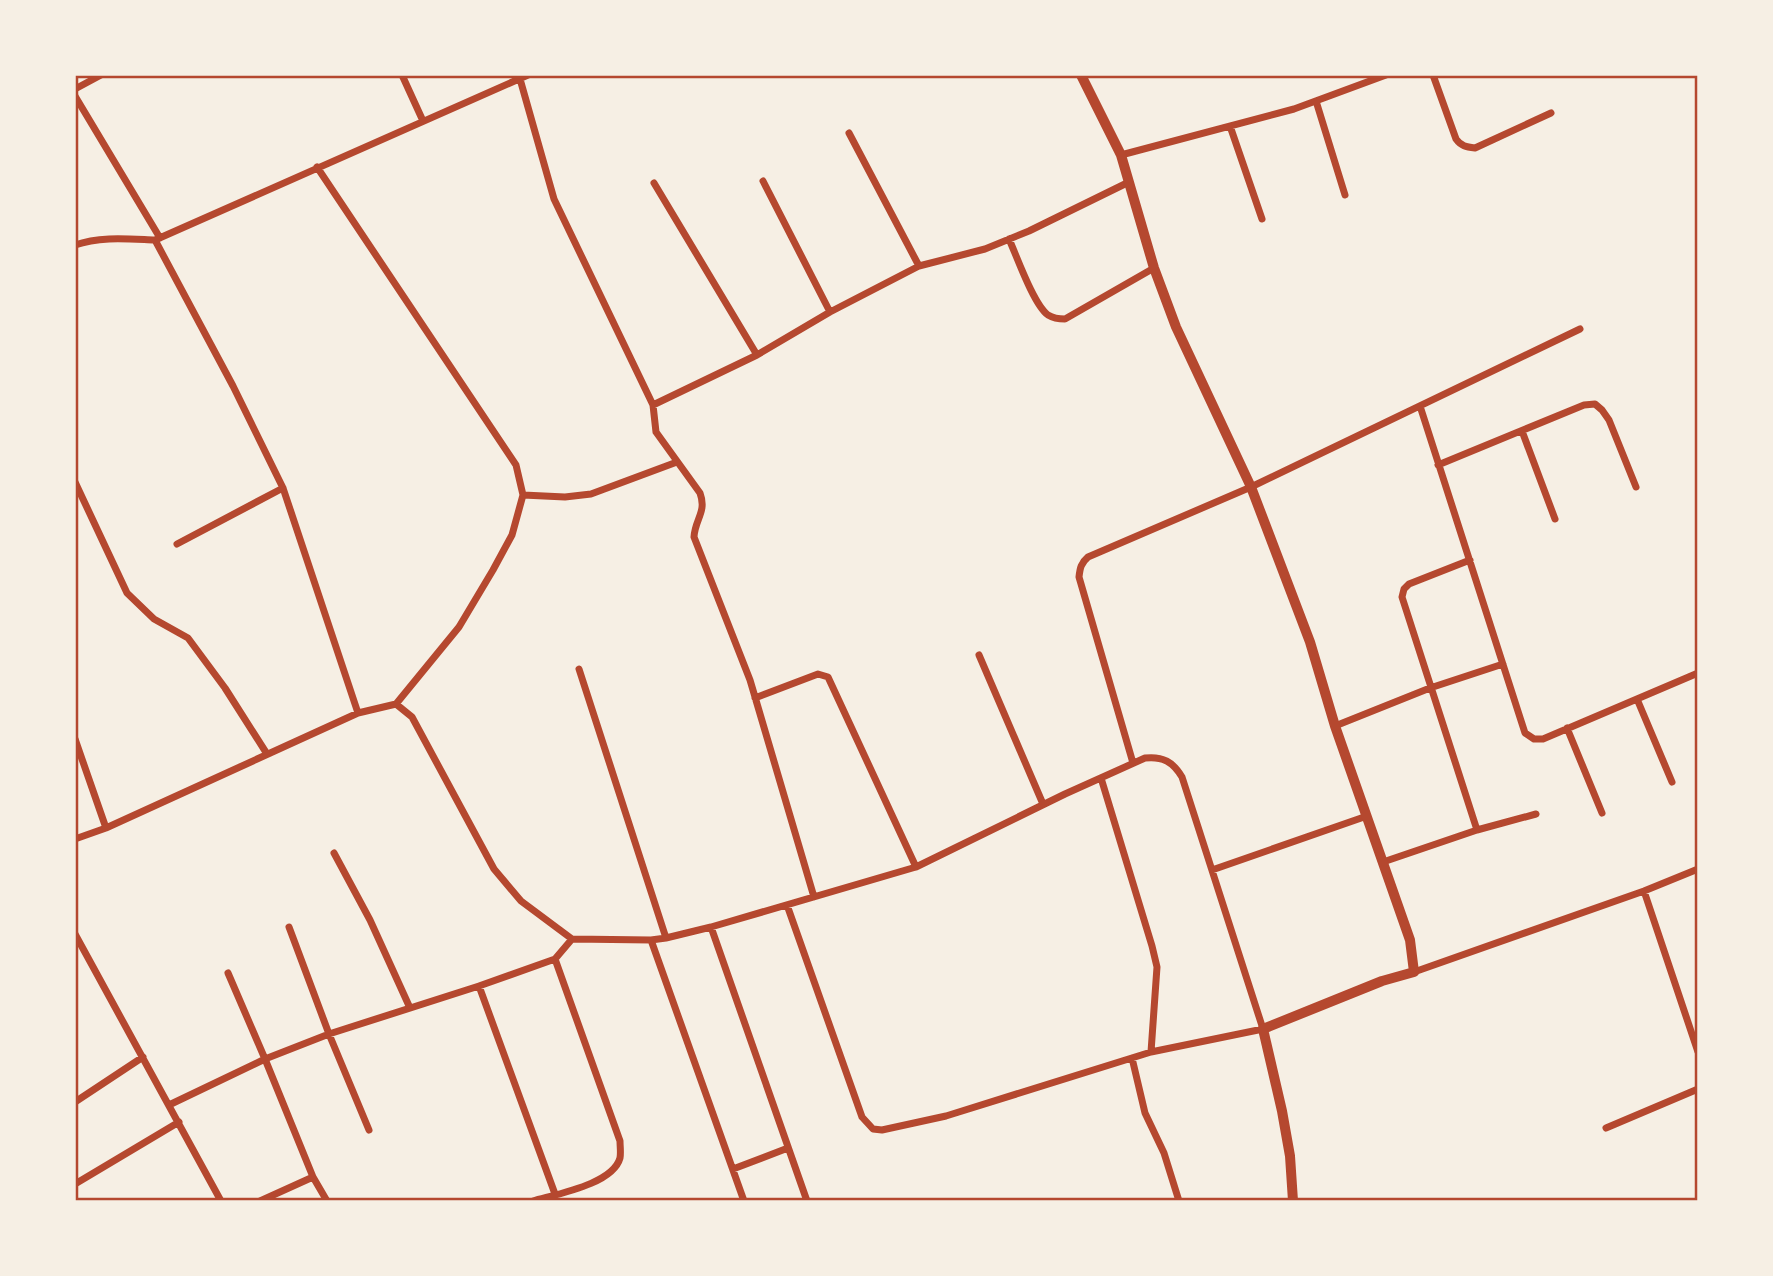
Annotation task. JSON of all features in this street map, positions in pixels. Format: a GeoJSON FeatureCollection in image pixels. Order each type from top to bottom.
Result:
{"type":"FeatureCollection","features":[{"type":"Feature","properties":{"kind":"street"},"geometry":{"type":"LineString","coordinates":[[75,89],[102,75]]}},
{"type":"Feature","properties":{"kind":"street"},"geometry":{"type":"LineString","coordinates":[[402,75],[422,121]]}},
{"type":"Feature","properties":{"kind":"street"},"geometry":{"type":"LineString","coordinates":[[1081,75],[1121,155],[1154,268],[1177,327],[1251,487],[1310,642],[1335,726],[1410,940],[1414,972]]}},
{"type":"Feature","properties":{"kind":"street"},"geometry":{"type":"LineString","coordinates":[[1121,155],[1294,109],[1386,75]]}},
{"type":"Feature","properties":{"kind":"street"},"geometry":{"type":"LineString","coordinates":[[1433,75],[1456,139],[1459,144],[1465,146],[1475,148],[1551,113]]}},
{"type":"Feature","properties":{"kind":"street"},"geometry":{"type":"LineString","coordinates":[[75,245],[86,241],[157,239],[524,77],[554,199],[653,405],[656,432],[700,493],[703,510],[694,529],[694,537],[750,680],[814,897]]}},
{"type":"Feature","properties":{"kind":"street"},"geometry":{"type":"LineString","coordinates":[[75,96],[157,239],[283,488],[358,713]]}},
{"type":"Feature","properties":{"kind":"street"},"geometry":{"type":"LineString","coordinates":[[1316,101],[1345,195]]}},
{"type":"Feature","properties":{"kind":"street"},"geometry":{"type":"LineString","coordinates":[[1230,126],[1262,219]]}},
{"type":"Feature","properties":{"kind":"street"},"geometry":{"type":"LineString","coordinates":[[849,133],[919,266]]}},
{"type":"Feature","properties":{"kind":"street"},"geometry":{"type":"LineString","coordinates":[[75,839],[106,828],[358,713],[396,704],[459,627],[512,535],[523,495],[516,465],[317,167]]}},
{"type":"Feature","properties":{"kind":"street"},"geometry":{"type":"LineString","coordinates":[[763,181],[830,312]]}},
{"type":"Feature","properties":{"kind":"street"},"geometry":{"type":"LineString","coordinates":[[653,405],[757,355],[830,312],[919,266],[985,249],[1129,182]]}},
{"type":"Feature","properties":{"kind":"street"},"geometry":{"type":"LineString","coordinates":[[654,183],[757,355]]}},
{"type":"Feature","properties":{"kind":"street"},"geometry":{"type":"LineString","coordinates":[[1009,239],[1039,306],[1049,316],[1059,319],[1065,319],[1154,268]]}},
{"type":"Feature","properties":{"kind":"street"},"geometry":{"type":"LineString","coordinates":[[1133,763],[1079,577],[1080,568],[1088,557],[1251,487],[1580,329]]}},
{"type":"Feature","properties":{"kind":"street"},"geometry":{"type":"LineString","coordinates":[[1438,465],[1584,405],[1595,404],[1609,419],[1636,487]]}},
{"type":"Feature","properties":{"kind":"street"},"geometry":{"type":"LineString","coordinates":[[1420,406],[1525,733],[1534,740],[1543,739],[1698,673]]}},
{"type":"Feature","properties":{"kind":"street"},"geometry":{"type":"LineString","coordinates":[[1522,431],[1555,519]]}},
{"type":"Feature","properties":{"kind":"street"},"geometry":{"type":"LineString","coordinates":[[523,495],[565,497],[591,494],[677,462]]}},
{"type":"Feature","properties":{"kind":"street"},"geometry":{"type":"LineString","coordinates":[[75,482],[127,593],[154,620],[188,638],[225,688],[267,754]]}},
{"type":"Feature","properties":{"kind":"street"},"geometry":{"type":"LineString","coordinates":[[177,544],[283,488]]}},
{"type":"Feature","properties":{"kind":"street"},"geometry":{"type":"LineString","coordinates":[[1470,560],[1409,584],[1402,597],[1478,831]]}},
{"type":"Feature","properties":{"kind":"street"},"geometry":{"type":"LineString","coordinates":[[979,655],[1043,804]]}},
{"type":"Feature","properties":{"kind":"street"},"geometry":{"type":"LineString","coordinates":[[1335,726],[1430,688],[1503,664]]}},
{"type":"Feature","properties":{"kind":"street"},"geometry":{"type":"LineString","coordinates":[[579,669],[666,937]]}},
{"type":"Feature","properties":{"kind":"street"},"geometry":{"type":"LineString","coordinates":[[755,698],[818,674],[828,677],[916,867]]}},
{"type":"Feature","properties":{"kind":"street"},"geometry":{"type":"LineString","coordinates":[[1637,699],[1672,782]]}},
{"type":"Feature","properties":{"kind":"street"},"geometry":{"type":"LineString","coordinates":[[396,704],[412,717],[494,869],[521,901],[572,939],[651,940],[666,937],[712,927],[916,867],[1133,763],[1145,758],[1166,760],[1175,766],[1182,777],[1263,1029],[1290,1156],[1292,1201]]}},
{"type":"Feature","properties":{"kind":"street"},"geometry":{"type":"LineString","coordinates":[[1567,728],[1602,813]]}},
{"type":"Feature","properties":{"kind":"street"},"geometry":{"type":"LineString","coordinates":[[75,739],[106,828]]}},
{"type":"Feature","properties":{"kind":"street"},"geometry":{"type":"LineString","coordinates":[[1101,778],[1157,967],[1151,1052]]}},
{"type":"Feature","properties":{"kind":"street"},"geometry":{"type":"LineString","coordinates":[[1382,862],[1536,814]]}},
{"type":"Feature","properties":{"kind":"street"},"geometry":{"type":"LineString","coordinates":[[1212,870],[1367,816]]}},
{"type":"Feature","properties":{"kind":"street"},"geometry":{"type":"LineString","coordinates":[[334,853],[370,920],[410,1008]]}},
{"type":"Feature","properties":{"kind":"street"},"geometry":{"type":"LineString","coordinates":[[787,905],[862,1117],[873,1129],[883,1130],[946,1116],[1151,1052],[1263,1029],[1382,981],[1644,891],[1698,869]]}},
{"type":"Feature","properties":{"kind":"street"},"geometry":{"type":"LineString","coordinates":[[1644,891],[1698,1052]]}},
{"type":"Feature","properties":{"kind":"street"},"geometry":{"type":"LineString","coordinates":[[289,927],[369,1130]]}},
{"type":"Feature","properties":{"kind":"street"},"geometry":{"type":"LineString","coordinates":[[712,927],[807,1201]]}},
{"type":"Feature","properties":{"kind":"street"},"geometry":{"type":"LineString","coordinates":[[75,934],[221,1201]]}},
{"type":"Feature","properties":{"kind":"street"},"geometry":{"type":"LineString","coordinates":[[169,1105],[265,1059],[329,1034],[555,959],[572,939]]}},
{"type":"Feature","properties":{"kind":"street"},"geometry":{"type":"LineString","coordinates":[[651,940],[744,1201]]}},
{"type":"Feature","properties":{"kind":"street"},"geometry":{"type":"LineString","coordinates":[[533,1201],[595,1182],[613,1170],[621,1157],[620,1141],[555,959]]}},
{"type":"Feature","properties":{"kind":"street"},"geometry":{"type":"LineString","coordinates":[[228,973],[313,1177],[327,1201]]}},
{"type":"Feature","properties":{"kind":"street"},"geometry":{"type":"LineString","coordinates":[[478,986],[555,1194]]}},
{"type":"Feature","properties":{"kind":"street"},"geometry":{"type":"LineString","coordinates":[[75,1102],[143,1057]]}},
{"type":"Feature","properties":{"kind":"street"},"geometry":{"type":"LineString","coordinates":[[1132,1058],[1145,1113],[1164,1153],[1179,1201]]}},
{"type":"Feature","properties":{"kind":"street"},"geometry":{"type":"LineString","coordinates":[[1606,1128],[1698,1089]]}},
{"type":"Feature","properties":{"kind":"street"},"geometry":{"type":"LineString","coordinates":[[75,1184],[179,1122]]}},
{"type":"Feature","properties":{"kind":"street"},"geometry":{"type":"LineString","coordinates":[[733,1169],[788,1148]]}},
{"type":"Feature","properties":{"kind":"street"},"geometry":{"type":"LineString","coordinates":[[260,1201],[313,1177]]}}]}
